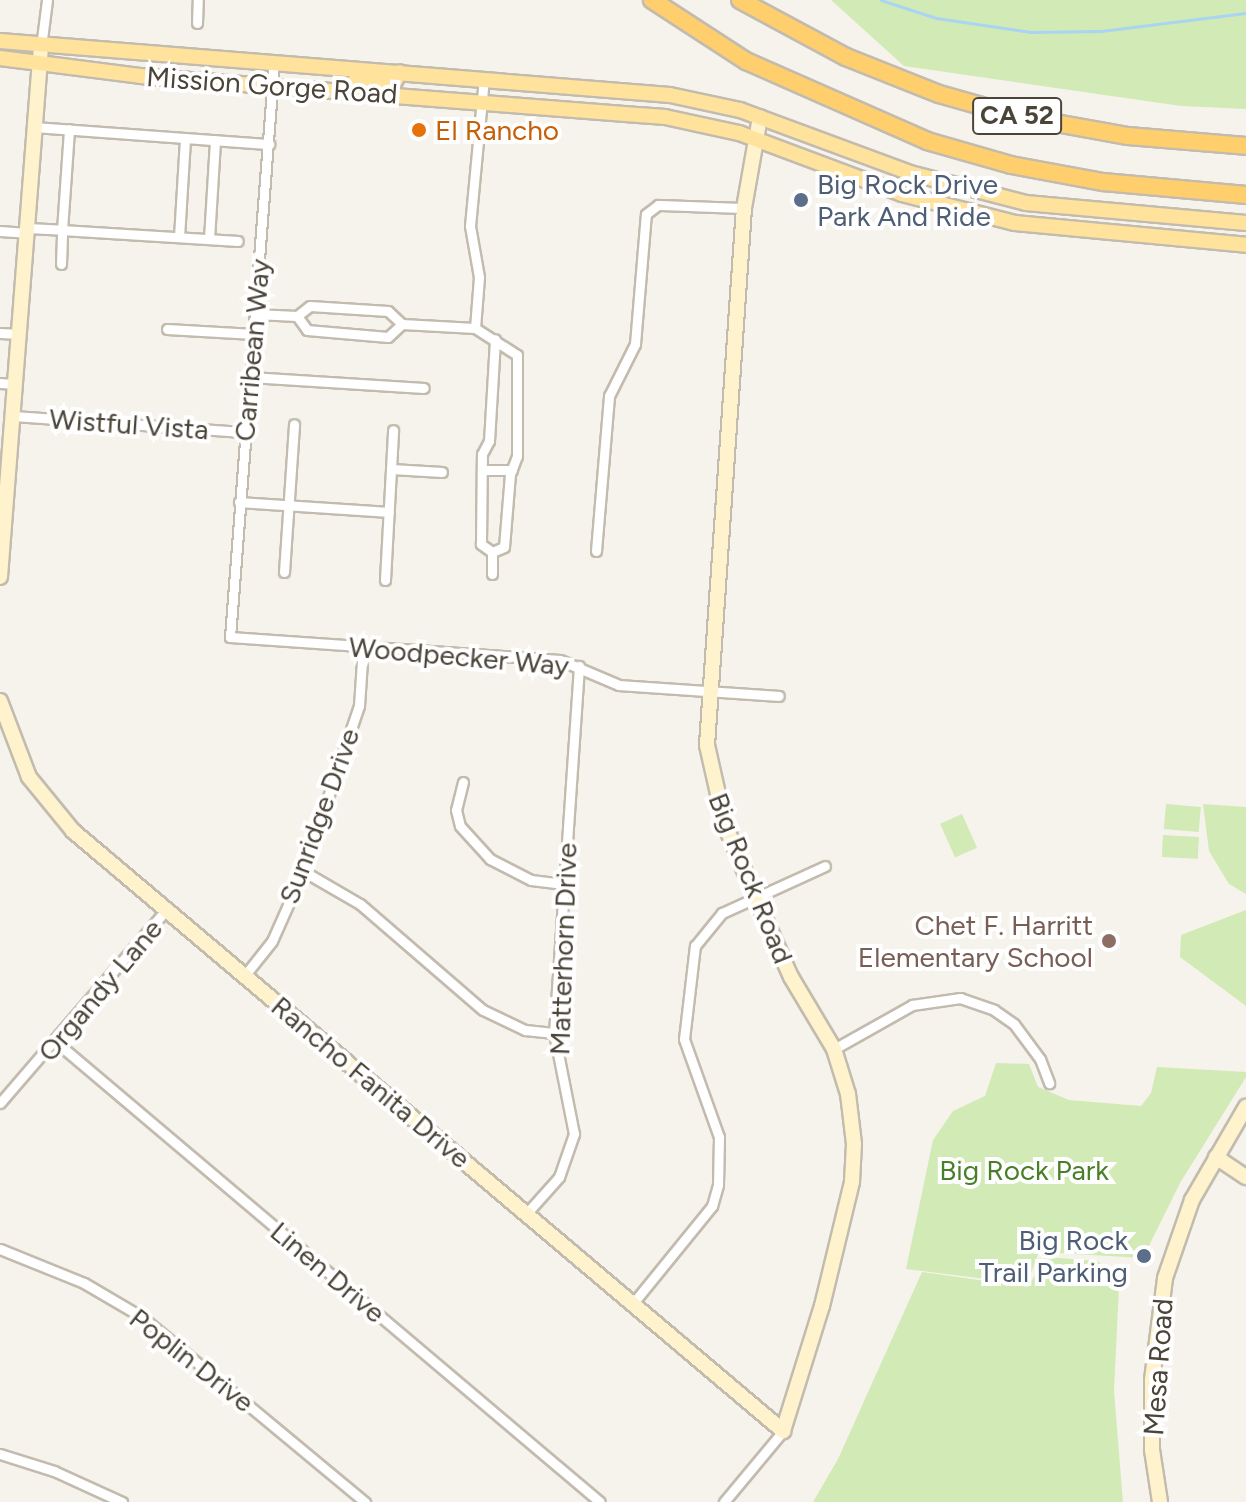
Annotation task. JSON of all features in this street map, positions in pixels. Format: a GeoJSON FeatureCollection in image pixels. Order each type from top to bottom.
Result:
{"type":"FeatureCollection","features":[{"type":"Feature","properties":{"kind":"highway","name":"CA 52"},"geometry":{"type":"LineString","coordinates":[[652,0],[746,61],[927,141],[1011,165],[1103,182],[1246,195]]}},
{"type":"Feature","properties":{"kind":"highway","name":"CA 52"},"geometry":{"type":"LineString","coordinates":[[740,0],[800,35],[926,89],[1017,116],[1128,136],[1246,146]]}},
{"type":"Feature","properties":{"kind":"main road","name":"Mission Gorge Road"},"geometry":{"type":"LineString","coordinates":[[0,41],[41,47],[484,78],[670,95],[760,117],[910,173],[1026,203],[1246,223]]}},
{"type":"Feature","properties":{"kind":"main road","name":"Mission Gorge Road"},"geometry":{"type":"LineString","coordinates":[[0,58],[273,85],[665,117],[754,138],[902,194],[1015,223],[1093,235],[1246,245]]}},
{"type":"Feature","properties":{"kind":"main road"},"geometry":{"type":"LineString","coordinates":[[347,90],[356,80],[395,81],[400,72]]}},
{"type":"Feature","properties":{"kind":"street"},"geometry":{"type":"LineString","coordinates":[[0,577],[39,64],[47,0]]}},
{"type":"Feature","properties":{"kind":"street"},"geometry":{"type":"LineString","coordinates":[[197,23],[198,0]]}},
{"type":"Feature","properties":{"kind":"street","name":"Carribean Way"},"geometry":{"type":"LineString","coordinates":[[230,637],[274,63]]}},
{"type":"Feature","properties":{"kind":"street"},"geometry":{"type":"LineString","coordinates":[[475,328],[479,277],[470,226],[484,78]]}},
{"type":"Feature","properties":{"kind":"street","name":"Big Rock Road"},"geometry":{"type":"LineString","coordinates":[[724,1502],[783,1431],[822,1306],[852,1182],[852,1113],[834,1049],[791,977],[755,896],[711,774],[709,692],[744,208],[760,117]]}},
{"type":"Feature","properties":{"kind":"street"},"geometry":{"type":"LineString","coordinates":[[35,127],[269,144]]}},
{"type":"Feature","properties":{"kind":"street"},"geometry":{"type":"LineString","coordinates":[[61,264],[69,129]]}},
{"type":"Feature","properties":{"kind":"street"},"geometry":{"type":"LineString","coordinates":[[179,237],[185,138]]}},
{"type":"Feature","properties":{"kind":"street"},"geometry":{"type":"LineString","coordinates":[[209,239],[215,140]]}},
{"type":"Feature","properties":{"kind":"street"},"geometry":{"type":"LineString","coordinates":[[596,551],[609,396],[635,344],[646,214],[658,205],[744,208]]}},
{"type":"Feature","properties":{"kind":"street"},"geometry":{"type":"LineString","coordinates":[[0,231],[62,230],[238,241]]}},
{"type":"Feature","properties":{"kind":"street"},"geometry":{"type":"LineString","coordinates":[[255,314],[297,316],[310,306],[388,311],[402,324],[475,328],[517,355],[517,456],[512,470],[504,547],[492,552]]}},
{"type":"Feature","properties":{"kind":"street"},"geometry":{"type":"LineString","coordinates":[[297,316],[307,330],[388,337],[402,324]]}},
{"type":"Feature","properties":{"kind":"street"},"geometry":{"type":"LineString","coordinates":[[167,329],[254,334]]}},
{"type":"Feature","properties":{"kind":"street"},"geometry":{"type":"LineString","coordinates":[[0,333],[20,334]]}},
{"type":"Feature","properties":{"kind":"street"},"geometry":{"type":"LineString","coordinates":[[492,552],[481,544],[485,470],[482,454],[489,441],[498,342]]}},
{"type":"Feature","properties":{"kind":"street"},"geometry":{"type":"LineString","coordinates":[[250,377],[424,388]]}},
{"type":"Feature","properties":{"kind":"street"},"geometry":{"type":"LineString","coordinates":[[0,383],[16,384]]}},
{"type":"Feature","properties":{"kind":"street","name":"Wistful Vista"},"geometry":{"type":"LineString","coordinates":[[14,416],[245,432]]}},
{"type":"Feature","properties":{"kind":"street"},"geometry":{"type":"LineString","coordinates":[[284,572],[294,424]]}},
{"type":"Feature","properties":{"kind":"street"},"geometry":{"type":"LineString","coordinates":[[385,580],[393,430]]}},
{"type":"Feature","properties":{"kind":"street"},"geometry":{"type":"LineString","coordinates":[[391,469],[442,472]]}},
{"type":"Feature","properties":{"kind":"street"},"geometry":{"type":"LineString","coordinates":[[485,470],[512,470]]}},
{"type":"Feature","properties":{"kind":"street"},"geometry":{"type":"LineString","coordinates":[[239,502],[389,512]]}},
{"type":"Feature","properties":{"kind":"street"},"geometry":{"type":"LineString","coordinates":[[492,552],[492,574]]}},
{"type":"Feature","properties":{"kind":"street","name":"Woodpecker Way"},"geometry":{"type":"LineString","coordinates":[[230,637],[560,660],[619,685],[779,696]]}},
{"type":"Feature","properties":{"kind":"street","name":"Sunridge Drive"},"geometry":{"type":"LineString","coordinates":[[245,975],[272,941],[303,871],[359,706],[363,646]]}},
{"type":"Feature","properties":{"kind":"street","name":"Matterhorn Drive"},"geometry":{"type":"LineString","coordinates":[[526,1214],[559,1177],[571,1151],[573,1117],[554,1033],[579,666]]}},
{"type":"Feature","properties":{"kind":"street","name":"Rancho Fanita Drive"},"geometry":{"type":"LineString","coordinates":[[0,704],[20,762],[49,806],[166,910],[634,1302],[783,1431]]}},
{"type":"Feature","properties":{"kind":"street"},"geometry":{"type":"LineString","coordinates":[[463,782],[456,810],[460,826],[490,859],[531,880],[564,884]]}},
{"type":"Feature","properties":{"kind":"street"},"geometry":{"type":"LineString","coordinates":[[634,1302],[715,1196],[719,1137],[684,1039],[691,956],[714,920],[755,896],[825,866]]}},
{"type":"Feature","properties":{"kind":"street"},"geometry":{"type":"LineString","coordinates":[[303,871],[360,904],[483,1010],[525,1030],[554,1033]]}},
{"type":"Feature","properties":{"kind":"street","name":"Organdy Lane"},"geometry":{"type":"LineString","coordinates":[[0,1103],[56,1042],[166,910]]}},
{"type":"Feature","properties":{"kind":"street"},"geometry":{"type":"LineString","coordinates":[[834,1049],[912,1005],[960,998],[994,1010],[1014,1024],[1040,1059],[1049,1083]]}},
{"type":"Feature","properties":{"kind":"street","name":"Linen Drive"},"geometry":{"type":"LineString","coordinates":[[56,1042],[600,1502]]}},
{"type":"Feature","properties":{"kind":"street","name":"Mesa Road"},"geometry":{"type":"LineString","coordinates":[[1160,1502],[1152,1450],[1157,1314],[1172,1251],[1192,1200],[1246,1107]]}},
{"type":"Feature","properties":{"kind":"street"},"geometry":{"type":"LineString","coordinates":[[1216,1157],[1246,1177]]}},
{"type":"Feature","properties":{"kind":"street","name":"Poplin Drive"},"geometry":{"type":"LineString","coordinates":[[0,1249],[84,1283],[142,1317],[365,1502]]}},
{"type":"Feature","properties":{"kind":"street"},"geometry":{"type":"LineString","coordinates":[[0,1454],[54,1471],[122,1502]]}},
{"type":"Feature","properties":{"kind":"green space"},"geometry":{"type":"Polygon","coordinates":[[[831,0],[1246,0],[1246,109],[1181,106],[904,66],[831,0]]]}},
{"type":"Feature","properties":{"kind":"green space"},"geometry":{"type":"Polygon","coordinates":[[[1166,804],[1201,807],[1199,832],[1164,829],[1166,804]]]}},
{"type":"Feature","properties":{"kind":"green space"},"geometry":{"type":"Polygon","coordinates":[[[1203,804],[1246,807],[1246,894],[1229,884],[1209,851],[1203,804]]]}},
{"type":"Feature","properties":{"kind":"green space"},"geometry":{"type":"Polygon","coordinates":[[[962,814],[977,848],[955,858],[940,824],[962,814]]]}},
{"type":"Feature","properties":{"kind":"green space"},"geometry":{"type":"Polygon","coordinates":[[[1163,835],[1199,837],[1198,859],[1162,857],[1163,835]]]}},
{"type":"Feature","properties":{"kind":"green space"},"geometry":{"type":"Polygon","coordinates":[[[1246,910],[1246,1006],[1180,957],[1181,935],[1246,910]]]}},
{"type":"Feature","properties":{"kind":"green space","name":"Big Rock Park"},"geometry":{"type":"Polygon","coordinates":[[[996,1063],[1029,1064],[1038,1087],[1069,1100],[1141,1106],[1151,1093],[1157,1067],[1246,1072],[1246,1077],[1180,1183],[1143,1258],[1039,1252],[1027,1284],[906,1269],[933,1140],[953,1111],[985,1096],[996,1063]]]}},
{"type":"Feature","properties":{"kind":"green space"},"geometry":{"type":"Polygon","coordinates":[[[1045,1257],[1098,1261],[1119,1287],[1114,1391],[1123,1502],[813,1502],[838,1459],[922,1272],[1028,1287],[1045,1257]]]}},
{"type":"Feature","properties":{"kind":"waterway"},"geometry":{"type":"LineString","coordinates":[[881,0],[936,18],[1031,32],[1101,31],[1246,13]]}},
{"type":"Feature","properties":{"kind":"place","name":"El Rancho"},"geometry":{"type":"Point","coordinates":[419,130]}},
{"type":"Feature","properties":{"kind":"place","name":"Big Rock Drive Park And Ride"},"geometry":{"type":"Point","coordinates":[801,200]}},
{"type":"Feature","properties":{"kind":"place","name":"Chet F. Harritt Elementary School"},"geometry":{"type":"Point","coordinates":[1109,941]}},
{"type":"Feature","properties":{"kind":"place","name":"Big Rock Trail Parking"},"geometry":{"type":"Point","coordinates":[1144,1256]}}]}
